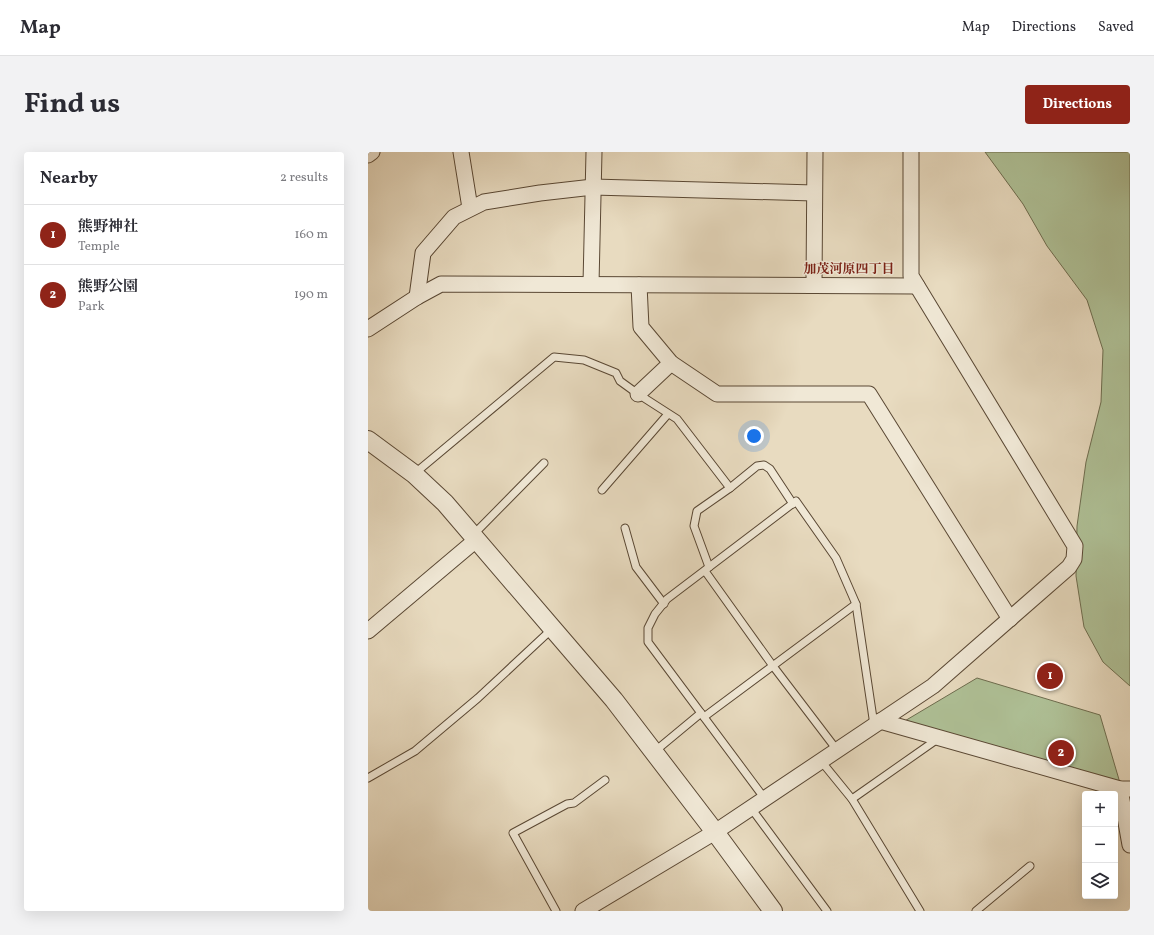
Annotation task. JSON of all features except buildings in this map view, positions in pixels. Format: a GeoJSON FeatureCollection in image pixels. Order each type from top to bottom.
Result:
{"type":"FeatureCollection","features":[{"type":"Feature","properties":{"kind":"street"},"geometry":{"type":"LineString","coordinates":[[368,155],[372,152]]}},
{"type":"Feature","properties":{"kind":"street"},"geometry":{"type":"LineString","coordinates":[[461,152],[470,208]]}},
{"type":"Feature","properties":{"kind":"street"},"geometry":{"type":"LineString","coordinates":[[591,284],[594,152]]}},
{"type":"Feature","properties":{"kind":"street"},"geometry":{"type":"LineString","coordinates":[[814,285],[815,152]]}},
{"type":"Feature","properties":{"kind":"street"},"geometry":{"type":"LineString","coordinates":[[583,911],[715,832],[933,686],[1069,567],[1074,559],[1075,546],[911,276],[911,152]]}},
{"type":"Feature","properties":{"kind":"street"},"geometry":{"type":"LineString","coordinates":[[417,297],[422,253],[454,217],[484,202],[540,193],[593,187],[814,193]]}},
{"type":"Feature","properties":{"kind":"street"},"geometry":{"type":"LineString","coordinates":[[368,329],[417,297],[441,284],[917,286]]}},
{"type":"Feature","properties":{"kind":"street"},"geometry":{"type":"LineString","coordinates":[[638,284],[641,327],[671,363],[717,394],[869,394],[1010,619]]}},
{"type":"Feature","properties":{"kind":"street"},"geometry":{"type":"LineString","coordinates":[[638,394],[671,363]]}},
{"type":"Feature","properties":{"kind":"street"},"geometry":{"type":"LineString","coordinates":[[370,446],[414,474],[445,503],[614,700],[715,832],[772,911]]}},
{"type":"Feature","properties":{"kind":"street"},"geometry":{"type":"LineString","coordinates":[[368,631],[474,538]]}},
{"type":"Feature","properties":{"kind":"street"},"geometry":{"type":"LineString","coordinates":[[877,723],[939,738],[1125,789],[1130,845]]}},
{"type":"Feature","properties":{"kind":"lane"},"geometry":{"type":"LineString","coordinates":[[414,474],[554,357],[584,360],[616,373],[620,381],[677,419],[730,488]]}},
{"type":"Feature","properties":{"kind":"lane"},"geometry":{"type":"LineString","coordinates":[[602,490],[668,414]]}},
{"type":"Feature","properties":{"kind":"lane"},"geometry":{"type":"LineString","coordinates":[[474,538],[544,463]]}},
{"type":"Feature","properties":{"kind":"lane"},"geometry":{"type":"LineString","coordinates":[[793,504],[770,468],[764,465],[757,466],[730,488],[697,511],[694,526],[707,569],[773,666],[837,750]]}},
{"type":"Feature","properties":{"kind":"lane"},"geometry":{"type":"LineString","coordinates":[[765,799],[648,642],[648,628],[655,614],[667,599],[796,501],[836,558],[856,604],[877,723]]}},
{"type":"Feature","properties":{"kind":"lane"},"geometry":{"type":"LineString","coordinates":[[625,528],[636,568],[664,604]]}},
{"type":"Feature","properties":{"kind":"lane"},"geometry":{"type":"LineString","coordinates":[[654,752],[702,715],[773,666],[856,604]]}},
{"type":"Feature","properties":{"kind":"lane"},"geometry":{"type":"LineString","coordinates":[[368,778],[415,751],[478,698],[553,629]]}},
{"type":"Feature","properties":{"kind":"lane"},"geometry":{"type":"LineString","coordinates":[[852,799],[939,738]]}},
{"type":"Feature","properties":{"kind":"lane"},"geometry":{"type":"LineString","coordinates":[[821,761],[852,799],[920,911]]}},
{"type":"Feature","properties":{"kind":"lane"},"geometry":{"type":"LineString","coordinates":[[556,911],[513,834],[567,804],[574,803],[605,780]]}},
{"type":"Feature","properties":{"kind":"lane"},"geometry":{"type":"LineString","coordinates":[[751,808],[827,911]]}},
{"type":"Feature","properties":{"kind":"lane"},"geometry":{"type":"LineString","coordinates":[[976,911],[1030,866]]}},
{"type":"Feature","properties":{"kind":"green space"},"geometry":{"type":"Polygon","coordinates":[[[985,152],[1130,152],[1130,686],[1103,662],[1084,627],[1076,576],[1077,526],[1086,462],[1101,402],[1103,350],[1087,300],[1047,246],[1023,204],[985,152]]]}},
{"type":"Feature","properties":{"kind":"green space"},"geometry":{"type":"Polygon","coordinates":[[[977,678],[1100,715],[1120,783],[903,722],[977,678]]]}},
{"type":"Feature","properties":{"kind":"place","name":"熊野神社"},"geometry":{"type":"Point","coordinates":[1050,676]}},
{"type":"Feature","properties":{"kind":"place","name":"熊野公園"},"geometry":{"type":"Point","coordinates":[1061,753]}},
{"type":"Feature","properties":{"kind":"district","name":"加茂河原四丁目"},"geometry":{"type":"Point","coordinates":[849,270]}}]}
